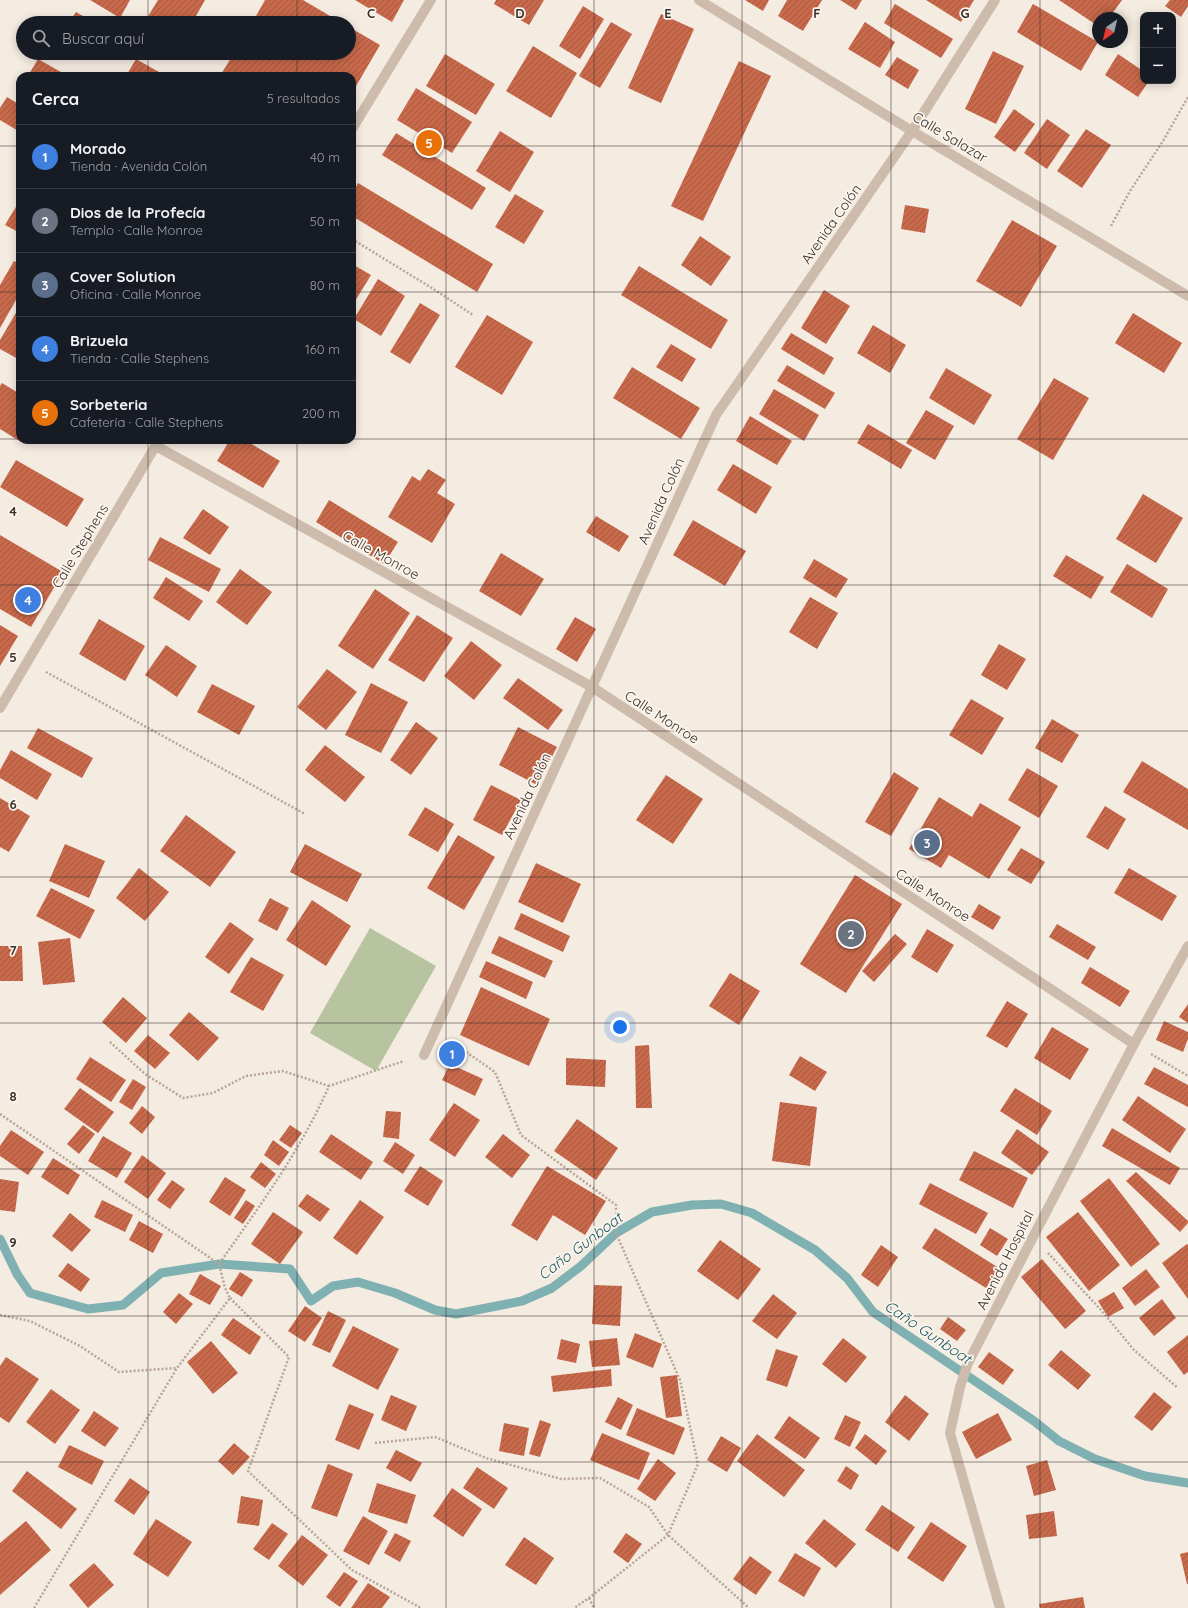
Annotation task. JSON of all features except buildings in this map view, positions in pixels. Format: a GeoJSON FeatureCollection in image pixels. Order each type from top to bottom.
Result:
{"type":"FeatureCollection","features":[{"type":"Feature","properties":{"kind":"street"},"geometry":{"type":"LineString","coordinates":[[356,122],[430,0]]}},
{"type":"Feature","properties":{"kind":"street","name":"Calle Salazar"},"geometry":{"type":"LineString","coordinates":[[700,0],[912,131],[1188,296]]}},
{"type":"Feature","properties":{"kind":"street","name":"Avenida Colón"},"geometry":{"type":"LineString","coordinates":[[424,1055],[716,415],[912,131],[995,0]]}},
{"type":"Feature","properties":{"kind":"street","name":"Calle Stephens"},"geometry":{"type":"LineString","coordinates":[[0,708],[157,444]]}},
{"type":"Feature","properties":{"kind":"street","name":"Calle Monroe"},"geometry":{"type":"LineString","coordinates":[[160,444],[592,687],[1134,1044]]}},
{"type":"Feature","properties":{"kind":"street","name":"Avenida Hospital"},"geometry":{"type":"LineString","coordinates":[[1000,1608],[950,1433],[960,1387],[968,1363],[1033,1236],[1134,1044],[1188,946]]}},
{"type":"Feature","properties":{"kind":"path"},"geometry":{"type":"LineString","coordinates":[[1101,244],[1130,191],[1164,141],[1188,97]]}},
{"type":"Feature","properties":{"kind":"path"},"geometry":{"type":"LineString","coordinates":[[356,241],[473,315]]}},
{"type":"Feature","properties":{"kind":"path"},"geometry":{"type":"LineString","coordinates":[[28,662],[305,814]]}},
{"type":"Feature","properties":{"kind":"path"},"geometry":{"type":"LineString","coordinates":[[435,1031],[496,1072],[521,1135],[616,1204],[616,1233],[680,1380],[698,1464],[668,1535],[589,1598],[574,1608]]}},
{"type":"Feature","properties":{"kind":"path"},"geometry":{"type":"LineString","coordinates":[[110,1042],[145,1074],[183,1098],[213,1093],[246,1076],[283,1071],[329,1086],[424,1055]]}},
{"type":"Feature","properties":{"kind":"path"},"geometry":{"type":"LineString","coordinates":[[1134,1044],[1188,1076]]}},
{"type":"Feature","properties":{"kind":"path"},"geometry":{"type":"LineString","coordinates":[[219,1264],[288,1164],[319,1110],[329,1086]]}},
{"type":"Feature","properties":{"kind":"path"},"geometry":{"type":"LineString","coordinates":[[0,1114],[219,1264],[225,1288],[230,1298],[289,1357],[248,1471],[352,1570],[421,1608]]}},
{"type":"Feature","properties":{"kind":"path"},"geometry":{"type":"LineString","coordinates":[[1033,1236],[1101,1310],[1134,1350],[1178,1388]]}},
{"type":"Feature","properties":{"kind":"path"},"geometry":{"type":"LineString","coordinates":[[34,1608],[177,1368],[230,1298]]}},
{"type":"Feature","properties":{"kind":"path"},"geometry":{"type":"LineString","coordinates":[[0,1316],[30,1321],[80,1346],[119,1372],[177,1368]]}},
{"type":"Feature","properties":{"kind":"path"},"geometry":{"type":"LineString","coordinates":[[375,1443],[435,1437],[486,1458],[561,1479],[600,1478],[649,1507],[668,1535],[749,1608]]}},
{"type":"Feature","properties":{"kind":"path"},"geometry":{"type":"LineString","coordinates":[[589,1598],[594,1608]]}},
{"type":"Feature","properties":{"kind":"green space"},"geometry":{"type":"Polygon","coordinates":[[[370,928],[436,966],[376,1071],[310,1033],[370,928]]]}},
{"type":"Feature","properties":{"kind":"waterway","name":"Caño Gunboat"},"geometry":{"type":"LineString","coordinates":[[0,1239],[17,1274],[30,1293],[88,1309],[123,1305],[161,1273],[219,1264],[290,1269],[311,1301],[333,1286],[358,1282],[395,1293],[435,1310],[456,1314],[522,1301],[552,1288],[581,1266],[616,1233],[652,1212],[692,1205],[721,1204],[752,1213],[815,1250],[847,1278],[873,1312],[1034,1421],[1059,1441],[1095,1459],[1145,1476],[1188,1483]]}},
{"type":"Feature","properties":{"kind":"place","name":"Sorbeteria"},"geometry":{"type":"Point","coordinates":[429,143]}},
{"type":"Feature","properties":{"kind":"place","name":"Brizuela"},"geometry":{"type":"Point","coordinates":[28,600]}},
{"type":"Feature","properties":{"kind":"place","name":"Cover Solution"},"geometry":{"type":"Point","coordinates":[927,843]}},
{"type":"Feature","properties":{"kind":"place","name":"Dios de la Profecía"},"geometry":{"type":"Point","coordinates":[851,934]}},
{"type":"Feature","properties":{"kind":"place","name":"Morado"},"geometry":{"type":"Point","coordinates":[452,1054]}}]}
